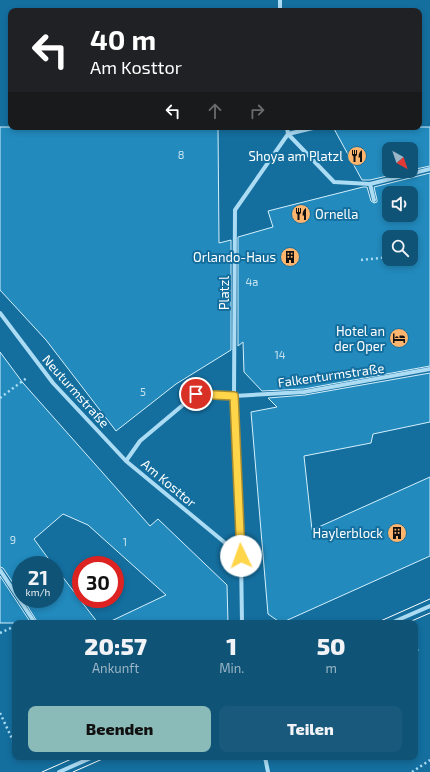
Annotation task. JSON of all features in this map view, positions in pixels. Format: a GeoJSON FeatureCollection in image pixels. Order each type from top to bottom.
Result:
{"type":"FeatureCollection","features":[{"type":"Feature","properties":{"kind":"street"},"geometry":{"type":"LineString","coordinates":[[287,130],[288,134],[334,182],[370,184],[430,169]]}},
{"type":"Feature","properties":{"kind":"street"},"geometry":{"type":"LineString","coordinates":[[288,134],[305,130]]}},
{"type":"Feature","properties":{"kind":"street","name":"Platzl"},"geometry":{"type":"LineString","coordinates":[[234,396],[235,210],[288,134]]}},
{"type":"Feature","properties":{"kind":"street"},"geometry":{"type":"LineString","coordinates":[[370,184],[374,200]]}},
{"type":"Feature","properties":{"kind":"street","name":"Neuturmstraße"},"geometry":{"type":"LineString","coordinates":[[0,313],[53,383],[126,461]]}},
{"type":"Feature","properties":{"kind":"street","name":"Falkenturmstraße"},"geometry":{"type":"LineString","coordinates":[[234,396],[304,392],[430,369]]}},
{"type":"Feature","properties":{"kind":"street","name":"Am Kosttor"},"geometry":{"type":"LineString","coordinates":[[234,396],[196,394],[140,441],[126,461],[241,556]]}},
{"type":"Feature","properties":{"kind":"street"},"geometry":{"type":"LineString","coordinates":[[234,396],[241,556],[242,620]]}},
{"type":"Feature","properties":{"kind":"street"},"geometry":{"type":"LineString","coordinates":[[0,570],[33,620]]}},
{"type":"Feature","properties":{"kind":"street"},"geometry":{"type":"LineString","coordinates":[[398,620],[430,606]]}},
{"type":"Feature","properties":{"kind":"street"},"geometry":{"type":"LineString","coordinates":[[59,772],[86,760]]}},
{"type":"Feature","properties":{"kind":"street"},"geometry":{"type":"LineString","coordinates":[[266,760],[268,772]]}},
{"type":"Feature","properties":{"kind":"path"},"geometry":{"type":"LineString","coordinates":[[361,260],[382,258]]}},
{"type":"Feature","properties":{"kind":"path"},"geometry":{"type":"LineString","coordinates":[[0,398],[18,385]]}},
{"type":"Feature","properties":{"kind":"path"},"geometry":{"type":"LineString","coordinates":[[0,633],[12,627]]}},
{"type":"Feature","properties":{"kind":"path"},"geometry":{"type":"LineString","coordinates":[[0,713],[12,738]]}},
{"type":"Feature","properties":{"kind":"path"},"geometry":{"type":"LineString","coordinates":[[412,772],[430,760]]}},
{"type":"Feature","properties":{"kind":"building"},"geometry":{"type":"Polygon","coordinates":[[[0,127],[8,127],[8,130],[218,130],[219,243],[231,240],[231,350],[176,384],[116,431],[46,340],[0,290],[0,127]]]}},
{"type":"Feature","properties":{"kind":"building"},"geometry":{"type":"Polygon","coordinates":[[[422,127],[430,127],[430,166],[418,169],[418,142],[382,142],[382,177],[362,180],[335,130],[422,130],[422,127]]]}},
{"type":"Feature","properties":{"kind":"building"},"geometry":{"type":"Polygon","coordinates":[[[430,173],[430,366],[304,389],[262,391],[244,372],[243,342],[238,346],[238,237],[273,227],[268,211],[363,187],[367,187],[371,201],[374,203],[377,202],[374,187],[410,178],[418,178],[418,176],[430,173]]]}},
{"type":"Feature","properties":{"kind":"building"},"geometry":{"type":"Polygon","coordinates":[[[0,352],[23,383],[150,526],[158,519],[227,585],[228,620],[113,620],[166,595],[88,525],[63,514],[34,539],[46,556],[12,556],[12,582],[3,568],[0,567],[0,352]]]}},
{"type":"Feature","properties":{"kind":"building"},"geometry":{"type":"Polygon","coordinates":[[[430,373],[430,422],[373,434],[371,443],[304,456],[312,530],[430,477],[430,556],[288,620],[277,620],[268,614],[251,412],[277,407],[268,398],[305,395],[430,373]]]}},
{"type":"Feature","properties":{"kind":"building"},"geometry":{"type":"Polygon","coordinates":[[[0,576],[12,594],[12,608],[21,608],[29,620],[12,620],[12,623],[0,623],[0,576]]]}},
{"type":"Feature","properties":{"kind":"building"},"geometry":{"type":"Polygon","coordinates":[[[64,579],[72,589],[72,608],[86,608],[96,620],[36,620],[29,608],[64,608],[64,579]]]}},
{"type":"Feature","properties":{"kind":"tram line"},"geometry":{"type":"LineString","coordinates":[[383,620],[430,599]]}},
{"type":"Feature","properties":{"kind":"tram line"},"geometry":{"type":"LineString","coordinates":[[414,620],[430,613]]}},
{"type":"Feature","properties":{"kind":"tram line"},"geometry":{"type":"LineString","coordinates":[[42,772],[69,760]]}},
{"type":"Feature","properties":{"kind":"tram line"},"geometry":{"type":"LineString","coordinates":[[73,772],[100,760]]}},
{"type":"Feature","properties":{"kind":"place","name":"Shoya am Platzl"},"geometry":{"type":"Point","coordinates":[357,156]}},
{"type":"Feature","properties":{"kind":"place","name":"Ornella"},"geometry":{"type":"Point","coordinates":[301,214]}},
{"type":"Feature","properties":{"kind":"place","name":"Orlando-Haus"},"geometry":{"type":"Point","coordinates":[290,257]}},
{"type":"Feature","properties":{"kind":"place","name":"Hotel an der Oper"},"geometry":{"type":"Point","coordinates":[399,338]}},
{"type":"Feature","properties":{"kind":"place","name":"Haylerblock"},"geometry":{"type":"Point","coordinates":[397,533]}},
{"type":"Feature","properties":{"kind":"route"},"geometry":{"type":"LineString","coordinates":[[196,394],[234,396],[241,556]]}}]}
